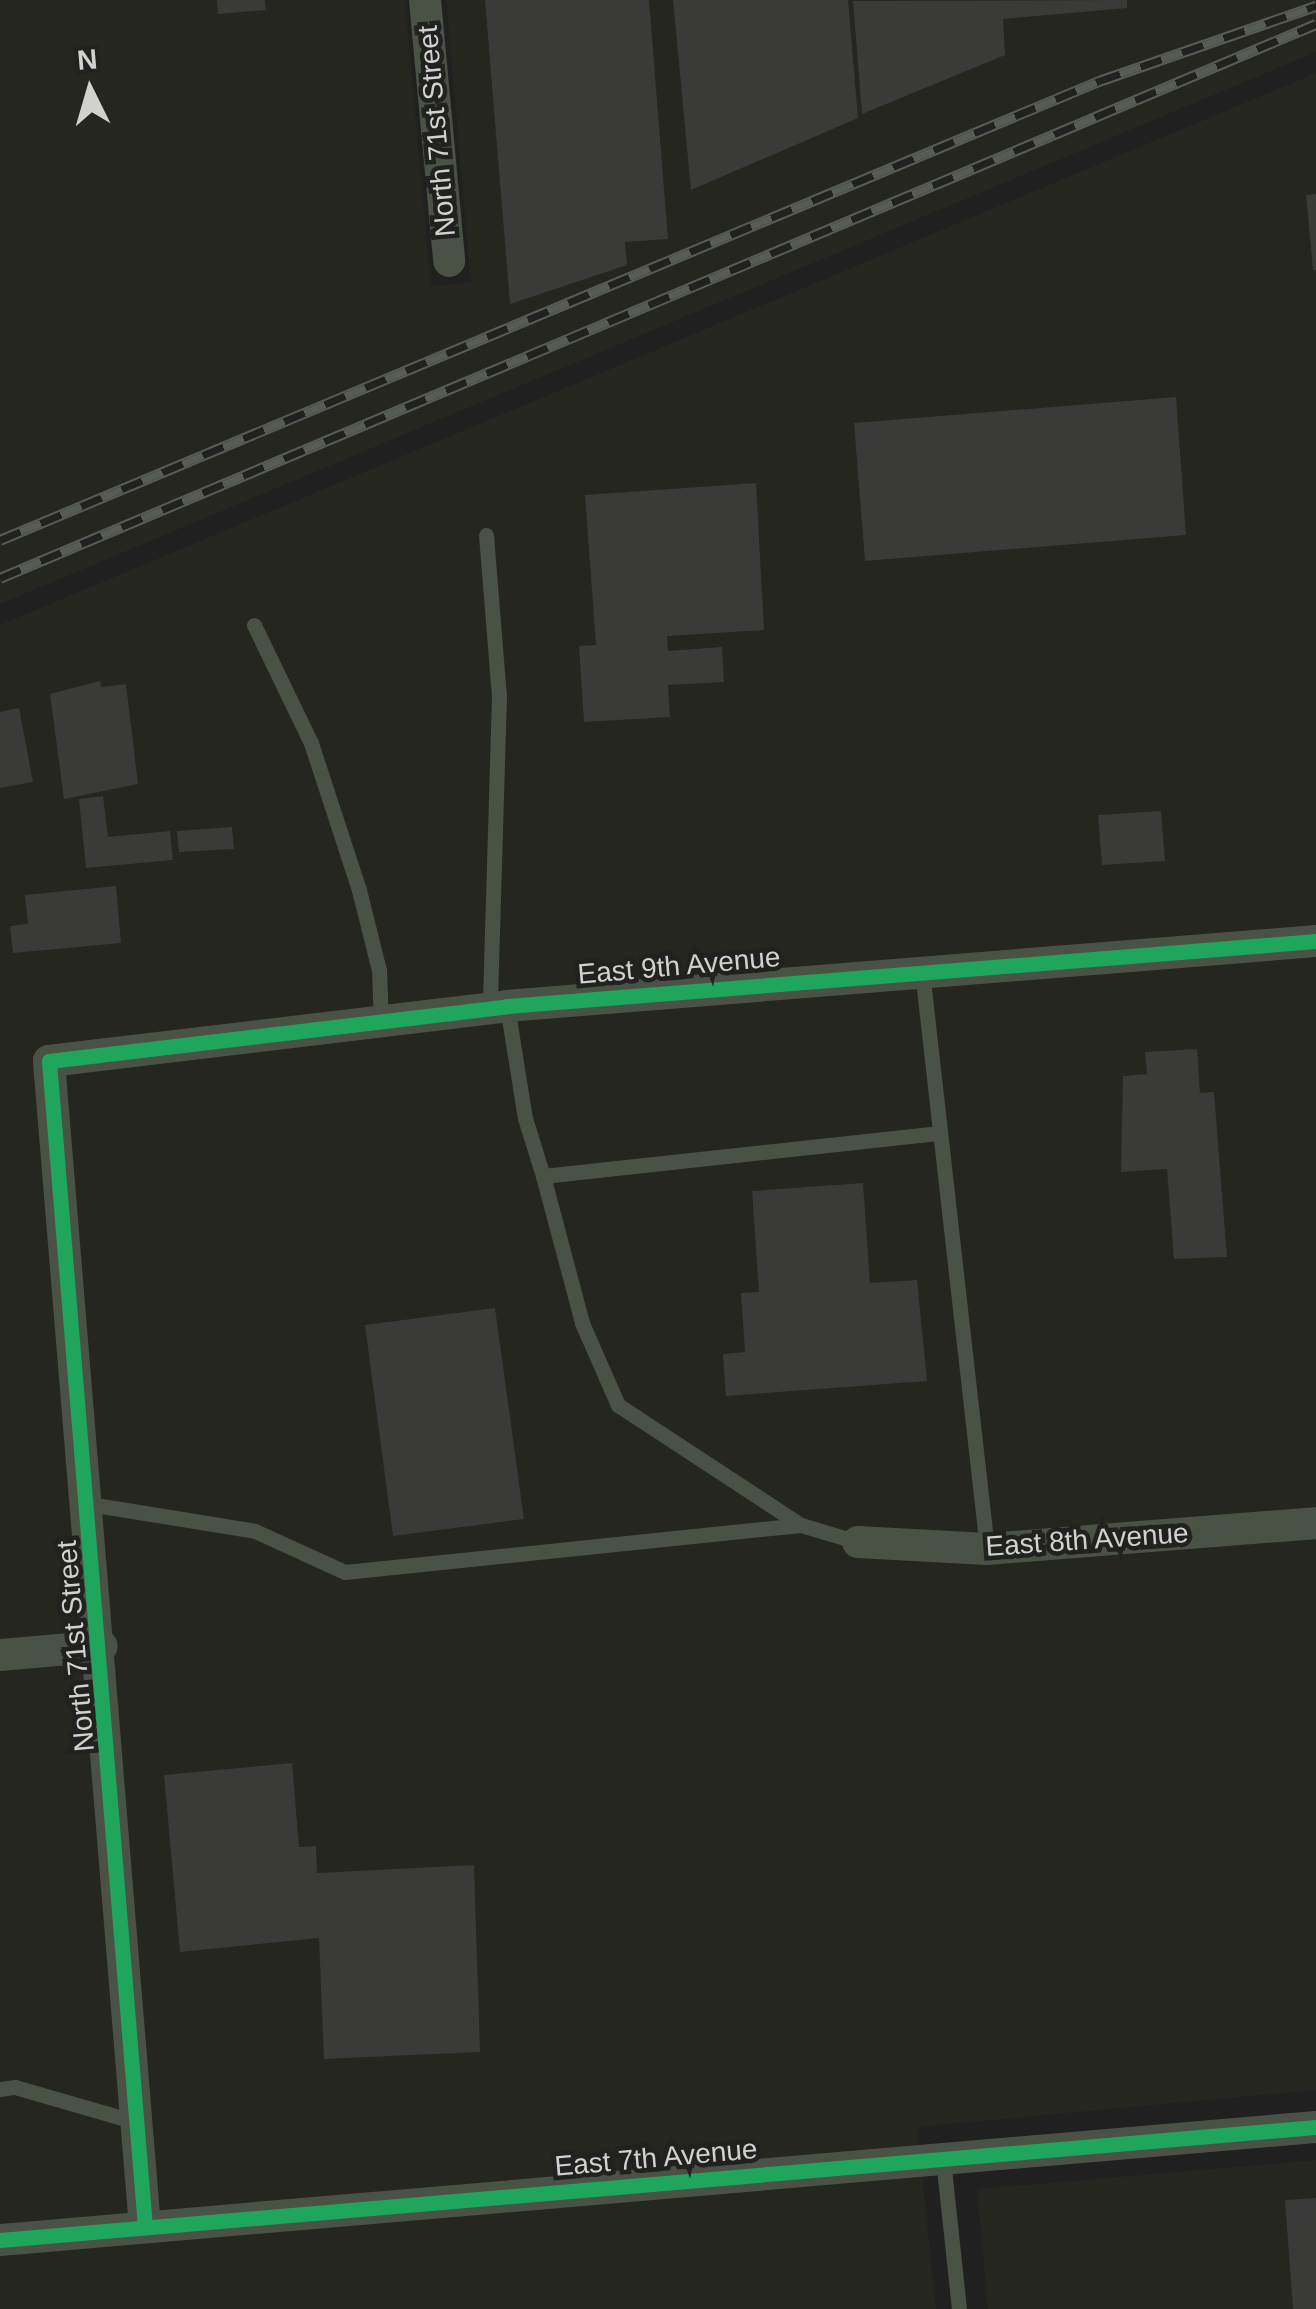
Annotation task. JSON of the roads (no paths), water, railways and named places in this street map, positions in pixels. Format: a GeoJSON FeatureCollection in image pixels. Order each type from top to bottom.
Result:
{"type":"FeatureCollection","features":[{"type":"Feature","properties":{"kind":"street","name":"North 71st Street"},"geometry":{"type":"LineString","coordinates":[[425,0],[449,261]]}},
{"type":"Feature","properties":{"kind":"street","name":"East 9th Avenue"},"geometry":{"type":"LineString","coordinates":[[49,1062],[499,1007],[1316,940]]}},
{"type":"Feature","properties":{"kind":"street","name":"North 71st Street"},"geometry":{"type":"LineString","coordinates":[[49,1062],[102,1646],[144,2227]]}},
{"type":"Feature","properties":{"kind":"street","name":"East 8th Avenue"},"geometry":{"type":"LineString","coordinates":[[858,1542],[988,1549],[1316,1522]]}},
{"type":"Feature","properties":{"kind":"street"},"geometry":{"type":"LineString","coordinates":[[0,1655],[102,1646]]}},
{"type":"Feature","properties":{"kind":"street","name":"East 7th Avenue"},"geometry":{"type":"LineString","coordinates":[[0,2240],[1316,2127]]}},
{"type":"Feature","properties":{"kind":"lane"},"geometry":{"type":"LineString","coordinates":[[486,535],[499,696],[499,1007],[525,1118],[582,1323],[618,1405],[801,1525],[858,1542]]}},
{"type":"Feature","properties":{"kind":"lane"},"geometry":{"type":"LineString","coordinates":[[254,625],[311,743],[359,890],[379,970],[382,1021]]}},
{"type":"Feature","properties":{"kind":"lane"},"geometry":{"type":"LineString","coordinates":[[922,970],[988,1549]]}},
{"type":"Feature","properties":{"kind":"lane"},"geometry":{"type":"LineString","coordinates":[[543,1176],[938,1133]]}},
{"type":"Feature","properties":{"kind":"lane"},"geometry":{"type":"LineString","coordinates":[[89,1504],[254,1531],[345,1572],[801,1525]]}},
{"type":"Feature","properties":{"kind":"lane"},"geometry":{"type":"LineString","coordinates":[[0,2089],[16,2087],[137,2123]]}},
{"type":"Feature","properties":{"kind":"lane"},"geometry":{"type":"LineString","coordinates":[[943,2159],[958,2309]]}},
{"type":"Feature","properties":{"kind":"railway"},"geometry":{"type":"LineString","coordinates":[[0,540],[1099,81],[1316,6]]}},
{"type":"Feature","properties":{"kind":"railway"},"geometry":{"type":"LineString","coordinates":[[0,578],[1316,24]]}}]}
